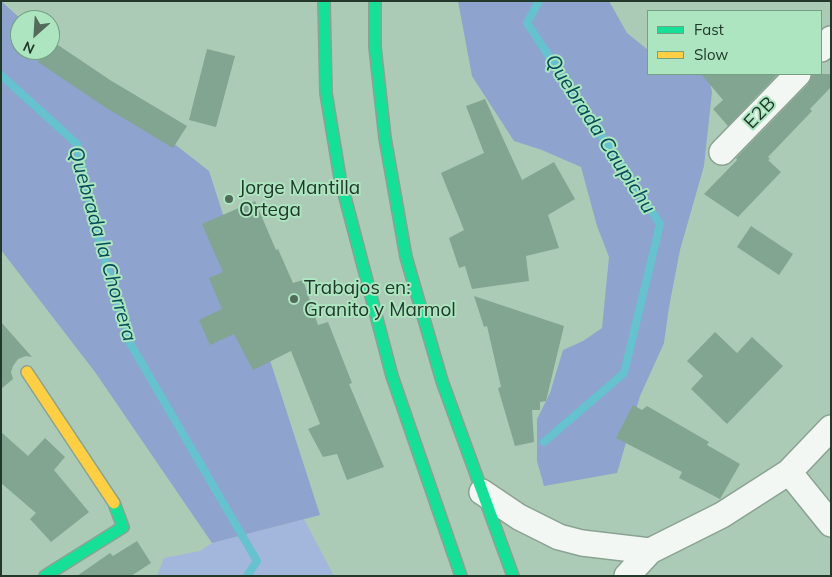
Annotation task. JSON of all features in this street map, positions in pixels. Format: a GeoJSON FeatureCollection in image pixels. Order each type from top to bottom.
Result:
{"type":"FeatureCollection","features":[{"type":"Feature","properties":{"kind":"main road"},"geometry":{"type":"LineString","coordinates":[[324,1],[326,93],[340,178],[392,376],[461,576]]}},
{"type":"Feature","properties":{"kind":"main road"},"geometry":{"type":"LineString","coordinates":[[375,1],[375,47],[385,138],[406,257],[442,381],[513,576]]}},
{"type":"Feature","properties":{"kind":"main road"},"geometry":{"type":"LineString","coordinates":[[27,372],[116,506],[124,527],[45,576]]}},
{"type":"Feature","properties":{"kind":"street"},"geometry":{"type":"LineString","coordinates":[[822,49],[831,39]]}},
{"type":"Feature","properties":{"kind":"street","name":"E2B"},"geometry":{"type":"LineString","coordinates":[[722,152],[797,75]]}},
{"type":"Feature","properties":{"kind":"street"},"geometry":{"type":"LineString","coordinates":[[627,576],[650,551],[722,515],[789,472],[831,428]]}},
{"type":"Feature","properties":{"kind":"street"},"geometry":{"type":"LineString","coordinates":[[789,472],[831,524]]}},
{"type":"Feature","properties":{"kind":"street"},"geometry":{"type":"LineString","coordinates":[[482,492],[519,516],[559,537],[582,544],[650,551]]}},
{"type":"Feature","properties":{"kind":"shaded area"},"geometry":{"type":"Polygon","coordinates":[[[1,1],[11,10],[10,60],[60,60],[60,55],[209,171],[320,515],[212,543],[95,372],[1,250],[1,1]]]}},
{"type":"Feature","properties":{"kind":"shaded area"},"geometry":{"type":"Polygon","coordinates":[[[458,1],[609,1],[627,33],[647,49],[647,75],[708,75],[712,92],[704,166],[680,250],[664,343],[640,396],[617,473],[544,486],[537,461],[537,419],[550,393],[563,350],[583,341],[602,328],[609,257],[597,226],[581,167],[542,150],[514,141],[472,76],[458,1]]]}},
{"type":"Feature","properties":{"kind":"shaded area"},"geometry":{"type":"Polygon","coordinates":[[[304,519],[334,576],[157,576],[164,558],[200,551],[212,543],[304,519]]]}},
{"type":"Feature","properties":{"kind":"building"},"geometry":{"type":"Polygon","coordinates":[[[60,46],[110,80],[187,126],[173,148],[105,107],[38,62],[39,60],[60,60],[60,46]]]}},
{"type":"Feature","properties":{"kind":"building"},"geometry":{"type":"Polygon","coordinates":[[[207,49],[235,56],[216,127],[189,120],[207,49]]]}},
{"type":"Feature","properties":{"kind":"building"},"geometry":{"type":"Polygon","coordinates":[[[831,74],[831,87],[810,109],[812,111],[768,157],[770,159],[768,160],[781,172],[738,217],[704,194],[737,160],[736,158],[808,84],[812,75],[831,74]]]}},
{"type":"Feature","properties":{"kind":"building"},"geometry":{"type":"Polygon","coordinates":[[[702,75],[777,75],[728,126],[713,109],[723,100],[702,75]]]}},
{"type":"Feature","properties":{"kind":"building"},"geometry":{"type":"Polygon","coordinates":[[[485,99],[522,180],[554,162],[575,199],[548,215],[559,248],[526,256],[529,281],[472,289],[465,266],[459,268],[449,238],[464,230],[441,173],[484,153],[466,106],[485,99]]]}},
{"type":"Feature","properties":{"kind":"building"},"geometry":{"type":"Polygon","coordinates":[[[255,201],[276,250],[278,249],[293,283],[303,280],[318,325],[328,322],[352,383],[349,384],[384,467],[347,480],[337,454],[323,457],[308,429],[320,424],[291,351],[253,370],[234,334],[210,345],[199,320],[222,309],[209,278],[223,272],[202,224],[255,201]]]}},
{"type":"Feature","properties":{"kind":"building"},"geometry":{"type":"Polygon","coordinates":[[[751,226],[793,254],[779,275],[737,247],[751,226]]]}},
{"type":"Feature","properties":{"kind":"building"},"geometry":{"type":"Polygon","coordinates":[[[474,296],[564,326],[546,401],[540,402],[540,410],[532,410],[534,442],[515,446],[498,388],[501,387],[487,326],[484,327],[474,296]]]}},
{"type":"Feature","properties":{"kind":"building"},"geometry":{"type":"Polygon","coordinates":[[[1,322],[32,357],[26,356],[18,359],[11,372],[13,379],[1,389],[1,322]]]}},
{"type":"Feature","properties":{"kind":"building"},"geometry":{"type":"Polygon","coordinates":[[[715,332],[737,353],[752,337],[783,366],[727,424],[691,389],[703,376],[687,361],[715,332]]]}},
{"type":"Feature","properties":{"kind":"building"},"geometry":{"type":"Polygon","coordinates":[[[633,405],[642,410],[647,406],[709,442],[707,445],[740,464],[720,499],[679,478],[682,472],[616,438],[633,405]]]}},
{"type":"Feature","properties":{"kind":"building"},"geometry":{"type":"Polygon","coordinates":[[[1,432],[28,456],[45,438],[65,457],[54,470],[89,512],[51,542],[30,519],[36,513],[1,483],[1,432]]]}},
{"type":"Feature","properties":{"kind":"building"},"geometry":{"type":"Polygon","coordinates":[[[137,541],[151,563],[131,576],[77,576],[110,553],[113,556],[137,541]]]}},
{"type":"Feature","properties":{"kind":"waterway","name":"Quebrada Caupichu"},"geometry":{"type":"LineString","coordinates":[[539,1],[527,23],[660,224],[624,373],[544,442]]}},
{"type":"Feature","properties":{"kind":"waterway","name":"Quebrada la Chorrera"},"geometry":{"type":"LineString","coordinates":[[1,75],[77,144],[98,237],[130,343],[257,561],[247,576]]}},
{"type":"Feature","properties":{"kind":"traffic: fast"},"geometry":{"type":"LineString","coordinates":[[324,1],[326,93],[340,178],[392,376],[461,576]]}},
{"type":"Feature","properties":{"kind":"traffic: fast"},"geometry":{"type":"LineString","coordinates":[[375,1],[375,47],[385,138],[406,257],[442,381],[513,576]]}},
{"type":"Feature","properties":{"kind":"traffic: fast"},"geometry":{"type":"LineString","coordinates":[[45,576],[123,527],[114,503]]}},
{"type":"Feature","properties":{"kind":"traffic: slow"},"geometry":{"type":"LineString","coordinates":[[27,372],[114,503]]}},
{"type":"Feature","properties":{"kind":"place","name":"Jorge Mantilla Ortega"},"geometry":{"type":"Point","coordinates":[229,199]}},
{"type":"Feature","properties":{"kind":"place","name":"Trabajos en: Granito y Marmol"},"geometry":{"type":"Point","coordinates":[294,299]}}]}
